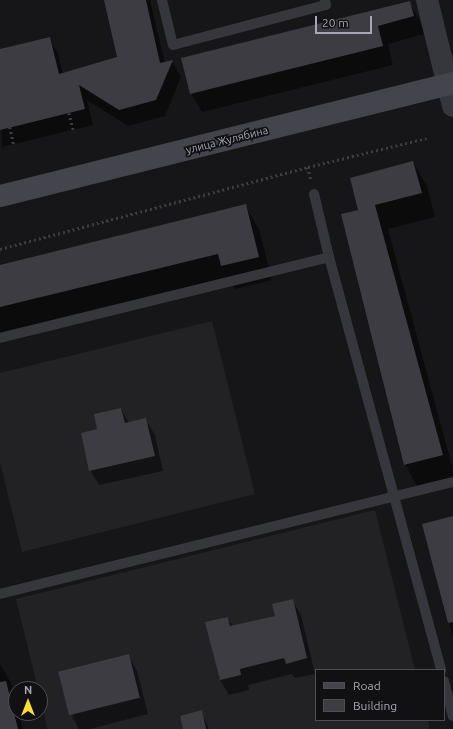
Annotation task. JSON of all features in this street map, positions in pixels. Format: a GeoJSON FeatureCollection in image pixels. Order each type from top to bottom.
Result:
{"type":"FeatureCollection","features":[{"type":"Feature","properties":{"kind":"main road","name":"улица Жулябина"},"geometry":{"type":"LineString","coordinates":[[0,196],[451,84]]}},
{"type":"Feature","properties":{"kind":"street"},"geometry":{"type":"LineString","coordinates":[[427,0],[451,84],[453,106]]}},
{"type":"Feature","properties":{"kind":"lane"},"geometry":{"type":"LineString","coordinates":[[162,0],[173,45],[326,5],[325,0]]}},
{"type":"Feature","properties":{"kind":"lane"},"geometry":{"type":"LineString","coordinates":[[314,194],[329,257],[396,495],[441,669]]}},
{"type":"Feature","properties":{"kind":"lane"},"geometry":{"type":"LineString","coordinates":[[0,338],[329,257]]}},
{"type":"Feature","properties":{"kind":"lane"},"geometry":{"type":"LineString","coordinates":[[0,594],[453,482]]}},
{"type":"Feature","properties":{"kind":"lane"},"geometry":{"type":"LineString","coordinates":[[445,685],[453,716]]}},
{"type":"Feature","properties":{"kind":"path"},"geometry":{"type":"LineString","coordinates":[[69,113],[74,132]]}},
{"type":"Feature","properties":{"kind":"path"},"geometry":{"type":"LineString","coordinates":[[10,127],[14,146]]}},
{"type":"Feature","properties":{"kind":"path"},"geometry":{"type":"LineString","coordinates":[[0,250],[308,167],[427,138]]}},
{"type":"Feature","properties":{"kind":"shaded area"},"geometry":{"type":"Polygon","coordinates":[[[212,321],[255,494],[22,552],[0,462],[0,373],[212,321]]]}},
{"type":"Feature","properties":{"kind":"shaded area"},"geometry":{"type":"Polygon","coordinates":[[[375,510],[415,669],[315,669],[315,721],[428,721],[430,729],[47,729],[46,721],[48,721],[48,681],[36,681],[16,599],[375,510]]]}},
{"type":"Feature","properties":{"kind":"building"},"geometry":{"type":"Polygon","coordinates":[[[104,0],[146,0],[160,63],[173,60],[156,100],[119,110],[79,85],[85,109],[0,130],[0,49],[50,37],[59,74],[117,57],[104,0]]]}},
{"type":"Feature","properties":{"kind":"building"},"geometry":{"type":"Polygon","coordinates":[[[410,1],[414,16],[378,26],[383,46],[190,94],[181,58],[410,1]]]}},
{"type":"Feature","properties":{"kind":"building"},"geometry":{"type":"Polygon","coordinates":[[[413,161],[422,193],[375,205],[443,455],[404,465],[341,214],[358,210],[350,178],[413,161]]]}},
{"type":"Feature","properties":{"kind":"building"},"geometry":{"type":"Polygon","coordinates":[[[246,204],[259,257],[221,266],[218,254],[0,307],[0,265],[246,204]]]}},
{"type":"Feature","properties":{"kind":"building"},"geometry":{"type":"Polygon","coordinates":[[[121,408],[125,423],[146,418],[155,456],[89,471],[81,433],[97,429],[94,414],[121,408]]]}},
{"type":"Feature","properties":{"kind":"building"},"geometry":{"type":"Polygon","coordinates":[[[453,516],[453,622],[448,623],[422,524],[453,516]]]}},
{"type":"Feature","properties":{"kind":"building"},"geometry":{"type":"Polygon","coordinates":[[[293,599],[307,658],[286,664],[284,658],[240,669],[241,675],[220,680],[205,622],[228,617],[230,626],[275,616],[272,604],[293,599]]]}},
{"type":"Feature","properties":{"kind":"building"},"geometry":{"type":"Polygon","coordinates":[[[129,654],[140,698],[69,715],[58,672],[129,654]]]}},
{"type":"Feature","properties":{"kind":"building"},"geometry":{"type":"Polygon","coordinates":[[[6,681],[8,689],[8,721],[16,721],[18,729],[0,729],[0,682],[6,681]]]}},
{"type":"Feature","properties":{"kind":"building"},"geometry":{"type":"Polygon","coordinates":[[[202,710],[206,729],[183,729],[180,716],[202,710]]]}}]}
